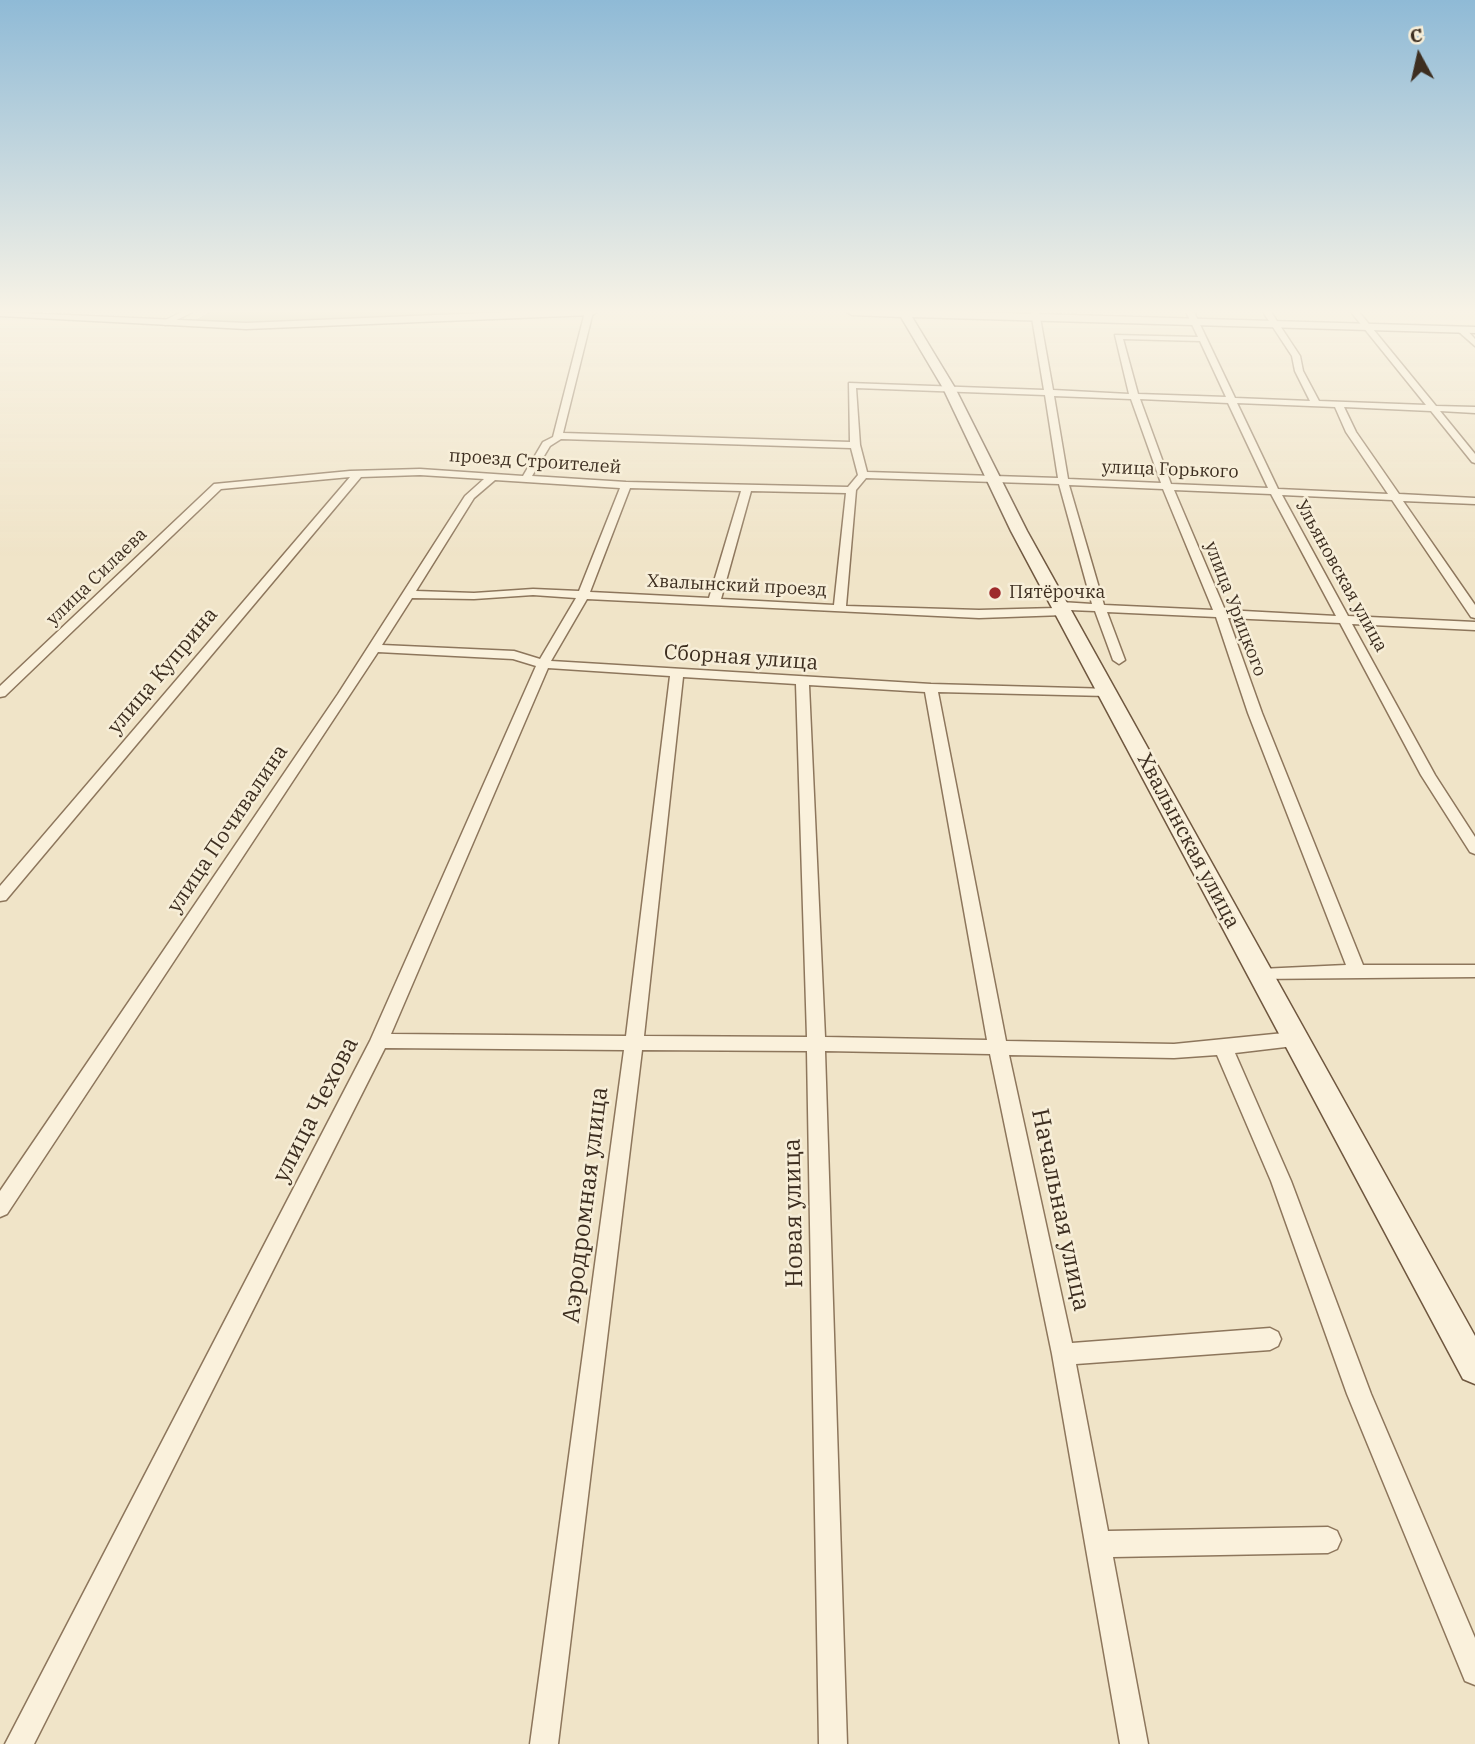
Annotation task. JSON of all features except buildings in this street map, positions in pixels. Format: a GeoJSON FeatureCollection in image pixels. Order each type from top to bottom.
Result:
{"type":"FeatureCollection","features":[{"type":"Feature","properties":{"kind":"street"},"geometry":{"type":"LineString","coordinates":[[525,480],[547,444],[557,436],[568,393]]}},
{"type":"Feature","properties":{"kind":"street"},"geometry":{"type":"LineString","coordinates":[[840,609],[851,490],[863,475],[855,445],[852,393]]}},
{"type":"Feature","properties":{"kind":"street","name":"Хвалынская улица"},"geometry":{"type":"LineString","coordinates":[[952,393],[991,478],[1475,1368]]}},
{"type":"Feature","properties":{"kind":"street"},"geometry":{"type":"LineString","coordinates":[[1050,393],[1064,483],[1098,607],[1119,660]]}},
{"type":"Feature","properties":{"kind":"street"},"geometry":{"type":"LineString","coordinates":[[1100,393],[1475,410]]}},
{"type":"Feature","properties":{"kind":"street","name":"Ульяновская улица"},"geometry":{"type":"LineString","coordinates":[[1229,393],[1275,492],[1428,775],[1475,849]]}},
{"type":"Feature","properties":{"kind":"street"},"geometry":{"type":"LineString","coordinates":[[1311,393],[1315,402]]}},
{"type":"Feature","properties":{"kind":"street"},"geometry":{"type":"LineString","coordinates":[[1419,393],[1475,460]]}},
{"type":"Feature","properties":{"kind":"street","name":"улица Урицкого"},"geometry":{"type":"LineString","coordinates":[[1134,395],[1357,971]]}},
{"type":"Feature","properties":{"kind":"street"},"geometry":{"type":"LineString","coordinates":[[1338,403],[1350,432],[1475,614]]}},
{"type":"Feature","properties":{"kind":"street"},"geometry":{"type":"LineString","coordinates":[[557,436],[855,445]]}},
{"type":"Feature","properties":{"kind":"street","name":"проезд Строителей"},"geometry":{"type":"LineString","coordinates":[[218,486],[358,474],[420,472],[626,485],[851,490]]}},
{"type":"Feature","properties":{"kind":"street","name":"улица Куприна"},"geometry":{"type":"LineString","coordinates":[[0,896],[358,474]]}},
{"type":"Feature","properties":{"kind":"street","name":"улица Горького"},"geometry":{"type":"LineString","coordinates":[[863,475],[991,478],[1475,501]]}},
{"type":"Feature","properties":{"kind":"street","name":"улица Почивалина"},"geometry":{"type":"LineString","coordinates":[[0,1208],[374,648],[470,496],[493,476]]}},
{"type":"Feature","properties":{"kind":"street","name":"улица Чехова"},"geometry":{"type":"LineString","coordinates":[[19,1744],[379,1041],[543,664],[583,596],[626,485]]}},
{"type":"Feature","properties":{"kind":"street","name":"улица Силаева"},"geometry":{"type":"LineString","coordinates":[[0,693],[218,486]]}},
{"type":"Feature","properties":{"kind":"street"},"geometry":{"type":"LineString","coordinates":[[714,603],[747,488]]}},
{"type":"Feature","properties":{"kind":"street","name":"Хвалынский проезд"},"geometry":{"type":"LineString","coordinates":[[409,594],[474,596],[533,592],[979,614],[1098,607],[1475,626]]}},
{"type":"Feature","properties":{"kind":"street","name":"Сборная улица"},"geometry":{"type":"LineString","coordinates":[[374,648],[514,655],[543,664],[802,681],[931,688],[1107,692]]}},
{"type":"Feature","properties":{"kind":"street","name":"Аэродромная улица"},"geometry":{"type":"LineString","coordinates":[[544,1744],[634,1043],[677,673]]}},
{"type":"Feature","properties":{"kind":"street","name":"Новая улица"},"geometry":{"type":"LineString","coordinates":[[802,681],[816,1044],[832,1744]]}},
{"type":"Feature","properties":{"kind":"street","name":"Начальная улица"},"geometry":{"type":"LineString","coordinates":[[931,688],[998,1048],[1063,1354],[1134,1744]]}},
{"type":"Feature","properties":{"kind":"street"},"geometry":{"type":"LineString","coordinates":[[1260,975],[1357,971],[1475,971]]}},
{"type":"Feature","properties":{"kind":"street"},"geometry":{"type":"LineString","coordinates":[[379,1041],[816,1044],[1174,1051],[1294,1039]]}},
{"type":"Feature","properties":{"kind":"street"},"geometry":{"type":"LineString","coordinates":[[1223,1048],[1281,1181],[1359,1394],[1475,1671]]}},
{"type":"Feature","properties":{"kind":"street"},"geometry":{"type":"LineString","coordinates":[[1063,1354],[1270,1339]]}},
{"type":"Feature","properties":{"kind":"street"},"geometry":{"type":"LineString","coordinates":[[1096,1544],[1328,1540]]}},
{"type":"Feature","properties":{"kind":"place","name":"Пятёрочка"},"geometry":{"type":"Point","coordinates":[995,593]}}]}
